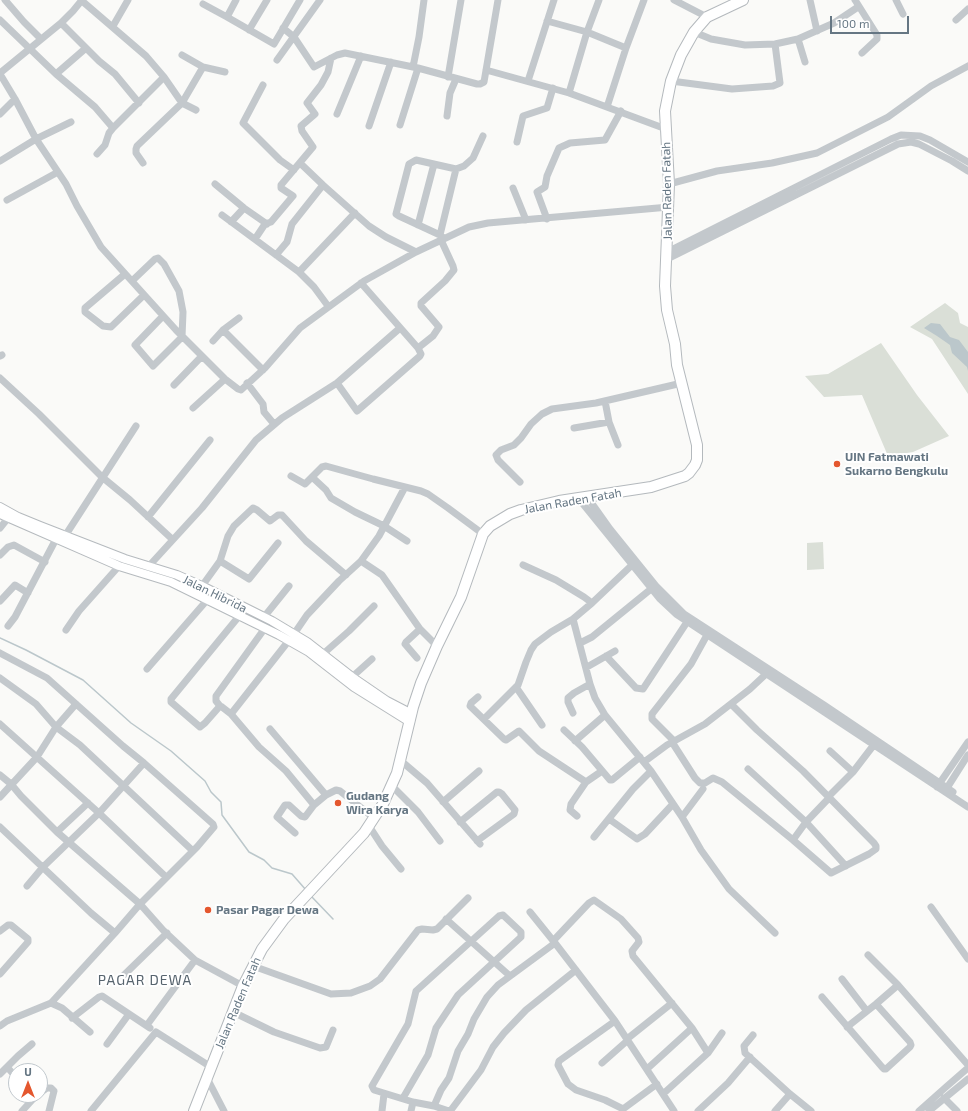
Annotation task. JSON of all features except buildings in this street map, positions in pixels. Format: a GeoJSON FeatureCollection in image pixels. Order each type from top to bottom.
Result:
{"type":"FeatureCollection","features":[{"type":"Feature","properties":{"kind":"highway","name":"Jalan Raden Fatah"},"geometry":{"type":"LineString","coordinates":[[194,1111],[243,986],[268,939],[372,822],[383,804],[392,786],[421,683],[461,597],[483,534],[490,526],[506,516],[521,510],[558,501],[651,487],[677,479],[689,473],[696,460],[697,445],[667,310],[665,286],[669,184],[665,110],[671,82],[681,55],[694,32],[707,17],[743,0]]}},
{"type":"Feature","properties":{"kind":"main road","name":"Jalan Hibrida"},"geometry":{"type":"LineString","coordinates":[[0,507],[18,517],[65,536],[73,543],[177,575],[264,617],[291,637],[324,654],[352,677],[411,718]]}},
{"type":"Feature","properties":{"kind":"main road"},"geometry":{"type":"LineString","coordinates":[[0,514],[56,539],[73,543],[119,566],[171,582],[265,628],[291,637],[354,688],[411,718]]}},
{"type":"Feature","properties":{"kind":"street"},"geometry":{"type":"LineString","coordinates":[[5,0],[40,38]]}},
{"type":"Feature","properties":{"kind":"street"},"geometry":{"type":"LineString","coordinates":[[196,110],[182,103],[164,77],[146,56],[82,0],[61,23],[40,38],[0,73],[36,139],[66,184],[101,247],[182,337],[225,378],[241,390],[263,370],[300,328],[328,306],[360,283],[441,238],[474,226],[669,207]]}},
{"type":"Feature","properties":{"kind":"street"},"geometry":{"type":"LineString","coordinates":[[112,26],[128,0]]}},
{"type":"Feature","properties":{"kind":"street"},"geometry":{"type":"LineString","coordinates":[[227,17],[236,0]]}},
{"type":"Feature","properties":{"kind":"street"},"geometry":{"type":"LineString","coordinates":[[249,30],[267,0]]}},
{"type":"Feature","properties":{"kind":"street"},"geometry":{"type":"LineString","coordinates":[[203,4],[272,44],[284,28],[300,0]]}},
{"type":"Feature","properties":{"kind":"street"},"geometry":{"type":"LineString","coordinates":[[277,60],[320,0]]}},
{"type":"Feature","properties":{"kind":"street"},"geometry":{"type":"LineString","coordinates":[[400,125],[415,68],[424,0]]}},
{"type":"Feature","properties":{"kind":"street"},"geometry":{"type":"LineString","coordinates":[[448,77],[461,0]]}},
{"type":"Feature","properties":{"kind":"street"},"geometry":{"type":"LineString","coordinates":[[284,28],[294,37],[314,67],[337,55],[345,53],[391,62],[480,84],[484,82],[498,0]]}},
{"type":"Feature","properties":{"kind":"street"},"geometry":{"type":"LineString","coordinates":[[528,81],[554,0]]}},
{"type":"Feature","properties":{"kind":"street"},"geometry":{"type":"LineString","coordinates":[[569,93],[587,32],[599,0]]}},
{"type":"Feature","properties":{"kind":"street"},"geometry":{"type":"LineString","coordinates":[[607,107],[626,48],[644,0]]}},
{"type":"Feature","properties":{"kind":"street"},"geometry":{"type":"LineString","coordinates":[[674,0],[707,17]]}},
{"type":"Feature","properties":{"kind":"street"},"geometry":{"type":"LineString","coordinates":[[810,0],[817,31]]}},
{"type":"Feature","properties":{"kind":"street"},"geometry":{"type":"LineString","coordinates":[[855,0],[858,7],[878,36],[862,53]]}},
{"type":"Feature","properties":{"kind":"street"},"geometry":{"type":"LineString","coordinates":[[896,0],[903,14]]}},
{"type":"Feature","properties":{"kind":"street"},"geometry":{"type":"LineString","coordinates":[[694,32],[711,39],[731,43],[745,45],[774,44],[798,39],[817,31],[834,23],[858,7]]}},
{"type":"Feature","properties":{"kind":"street"},"geometry":{"type":"LineString","coordinates":[[956,20],[968,9]]}},
{"type":"Feature","properties":{"kind":"street"},"geometry":{"type":"LineString","coordinates":[[0,20],[56,74],[95,107],[113,128]]}},
{"type":"Feature","properties":{"kind":"street"},"geometry":{"type":"LineString","coordinates":[[547,21],[587,32],[626,48]]}},
{"type":"Feature","properties":{"kind":"street"},"geometry":{"type":"LineString","coordinates":[[61,23],[115,74],[139,103]]}},
{"type":"Feature","properties":{"kind":"street"},"geometry":{"type":"LineString","coordinates":[[798,39],[805,62]]}},
{"type":"Feature","properties":{"kind":"street"},"geometry":{"type":"LineString","coordinates":[[671,82],[732,89],[774,86],[780,83],[774,44]]}},
{"type":"Feature","properties":{"kind":"street"},"geometry":{"type":"LineString","coordinates":[[56,74],[86,48]]}},
{"type":"Feature","properties":{"kind":"street"},"geometry":{"type":"LineString","coordinates":[[182,55],[203,67],[225,72]]}},
{"type":"Feature","properties":{"kind":"street"},"geometry":{"type":"LineString","coordinates":[[337,114],[361,56]]}},
{"type":"Feature","properties":{"kind":"street"},"geometry":{"type":"LineString","coordinates":[[255,239],[293,196],[281,186],[313,147],[301,129],[301,126],[315,114],[307,103],[321,85],[328,72],[331,58]]}},
{"type":"Feature","properties":{"kind":"street"},"geometry":{"type":"LineString","coordinates":[[369,126],[391,62]]}},
{"type":"Feature","properties":{"kind":"street"},"geometry":{"type":"LineString","coordinates":[[669,184],[717,171],[772,163],[817,153],[888,117],[931,86],[968,66]]}},
{"type":"Feature","properties":{"kind":"street"},"geometry":{"type":"LineString","coordinates":[[143,163],[136,153],[137,146],[182,103],[203,67]]}},
{"type":"Feature","properties":{"kind":"street"},"geometry":{"type":"LineString","coordinates":[[486,70],[569,93],[666,130]]}},
{"type":"Feature","properties":{"kind":"street"},"geometry":{"type":"LineString","coordinates":[[96,154],[105,145],[109,133],[113,128],[164,77]]}},
{"type":"Feature","properties":{"kind":"street"},"geometry":{"type":"LineString","coordinates":[[447,116],[450,93],[456,79]]}},
{"type":"Feature","properties":{"kind":"street"},"geometry":{"type":"LineString","coordinates":[[263,85],[243,123],[280,160],[294,170]]}},
{"type":"Feature","properties":{"kind":"street"},"geometry":{"type":"LineString","coordinates":[[517,142],[524,116],[547,108],[553,88]]}},
{"type":"Feature","properties":{"kind":"street"},"geometry":{"type":"LineString","coordinates":[[0,114],[15,99]]}},
{"type":"Feature","properties":{"kind":"street"},"geometry":{"type":"LineString","coordinates":[[547,219],[537,192],[545,187],[547,176],[559,148],[570,143],[605,140],[620,112]]}},
{"type":"Feature","properties":{"kind":"street"},"geometry":{"type":"LineString","coordinates":[[0,161],[36,139],[71,122]]}},
{"type":"Feature","properties":{"kind":"street"},"geometry":{"type":"LineString","coordinates":[[667,256],[901,135],[913,135],[930,140],[968,162]]}},
{"type":"Feature","properties":{"kind":"street"},"geometry":{"type":"LineString","coordinates":[[441,238],[396,214],[409,164],[414,160],[456,169],[464,166],[473,158],[483,136]]}},
{"type":"Feature","properties":{"kind":"street"},"geometry":{"type":"LineString","coordinates":[[696,241],[898,144],[912,142],[919,144],[952,160],[968,171]]}},
{"type":"Feature","properties":{"kind":"street"},"geometry":{"type":"LineString","coordinates":[[300,163],[376,231],[416,252]]}},
{"type":"Feature","properties":{"kind":"street"},"geometry":{"type":"LineString","coordinates":[[418,225],[434,164]]}},
{"type":"Feature","properties":{"kind":"street"},"geometry":{"type":"LineString","coordinates":[[418,348],[433,336],[439,327],[421,306],[421,303],[445,281],[454,270],[441,238],[456,169]]}},
{"type":"Feature","properties":{"kind":"street"},"geometry":{"type":"LineString","coordinates":[[7,200],[58,172]]}},
{"type":"Feature","properties":{"kind":"street"},"geometry":{"type":"LineString","coordinates":[[215,184],[244,208],[267,224]]}},
{"type":"Feature","properties":{"kind":"street"},"geometry":{"type":"LineString","coordinates":[[276,255],[287,242],[292,224],[323,185]]}},
{"type":"Feature","properties":{"kind":"street"},"geometry":{"type":"LineString","coordinates":[[513,188],[526,220]]}},
{"type":"Feature","properties":{"kind":"street"},"geometry":{"type":"LineString","coordinates":[[232,222],[244,208]]}},
{"type":"Feature","properties":{"kind":"street"},"geometry":{"type":"LineString","coordinates":[[299,272],[355,213]]}},
{"type":"Feature","properties":{"kind":"street"},"geometry":{"type":"LineString","coordinates":[[222,215],[299,272],[314,287],[328,306]]}},
{"type":"Feature","properties":{"kind":"street"},"geometry":{"type":"LineString","coordinates":[[132,281],[155,259],[158,258],[164,264],[179,291],[183,312],[182,337],[153,366],[134,345],[163,316]]}},
{"type":"Feature","properties":{"kind":"street"},"geometry":{"type":"LineString","coordinates":[[125,274],[86,308],[85,312],[103,326],[111,327],[144,295]]}},
{"type":"Feature","properties":{"kind":"street"},"geometry":{"type":"LineString","coordinates":[[337,383],[357,411],[421,354],[418,348],[360,283]]}},
{"type":"Feature","properties":{"kind":"street"},"geometry":{"type":"LineString","coordinates":[[213,341],[223,330],[240,318]]}},
{"type":"Feature","properties":{"kind":"street"},"geometry":{"type":"LineString","coordinates":[[148,567],[172,539],[202,508],[256,440],[274,424],[337,383],[400,328]]}},
{"type":"Feature","properties":{"kind":"street"},"geometry":{"type":"LineString","coordinates":[[223,330],[263,370]]}},
{"type":"Feature","properties":{"kind":"street"},"geometry":{"type":"LineString","coordinates":[[174,385],[202,356]]}},
{"type":"Feature","properties":{"kind":"street"},"geometry":{"type":"LineString","coordinates":[[0,378],[39,414],[102,478],[130,500],[172,539]]}},
{"type":"Feature","properties":{"kind":"street"},"geometry":{"type":"LineString","coordinates":[[193,408],[225,378]]}},
{"type":"Feature","properties":{"kind":"street"},"geometry":{"type":"LineString","coordinates":[[520,482],[498,460],[496,457],[497,453],[514,445],[522,438],[531,424],[542,414],[552,410],[605,401],[682,383]]}},
{"type":"Feature","properties":{"kind":"street"},"geometry":{"type":"LineString","coordinates":[[247,384],[263,404],[264,412],[274,424]]}},
{"type":"Feature","properties":{"kind":"street"},"geometry":{"type":"LineString","coordinates":[[605,401],[609,422],[618,445]]}},
{"type":"Feature","properties":{"kind":"street"},"geometry":{"type":"LineString","coordinates":[[574,428],[609,422]]}},
{"type":"Feature","properties":{"kind":"street"},"geometry":{"type":"LineString","coordinates":[[65,536],[136,426]]}},
{"type":"Feature","properties":{"kind":"street"},"geometry":{"type":"LineString","coordinates":[[148,517],[210,440]]}},
{"type":"Feature","properties":{"kind":"street"},"geometry":{"type":"LineString","coordinates":[[291,476],[304,484],[322,467],[326,466],[421,491],[428,494],[483,534]]}},
{"type":"Feature","properties":{"kind":"street"},"geometry":{"type":"LineString","coordinates":[[312,478],[326,490],[331,498],[384,526],[407,541]]}},
{"type":"Feature","properties":{"kind":"street"},"geometry":{"type":"LineString","coordinates":[[231,714],[307,616],[361,561],[379,536],[405,487]]}},
{"type":"Feature","properties":{"kind":"street"},"geometry":{"type":"LineString","coordinates":[[583,498],[632,566],[654,589],[684,614],[938,785],[968,807]]}},
{"type":"Feature","properties":{"kind":"street"},"geometry":{"type":"LineString","coordinates":[[583,498],[610,529],[654,589],[660,600],[687,622],[755,663],[766,674],[836,716]]}},
{"type":"Feature","properties":{"kind":"street"},"geometry":{"type":"LineString","coordinates":[[202,586],[220,562],[228,536],[234,526],[250,509],[254,508],[270,521],[278,515],[282,515],[306,541],[346,575]]}},
{"type":"Feature","properties":{"kind":"street"},"geometry":{"type":"LineString","coordinates":[[0,528],[8,518]]}},
{"type":"Feature","properties":{"kind":"street"},"geometry":{"type":"LineString","coordinates":[[8,626],[15,617],[56,539]]}},
{"type":"Feature","properties":{"kind":"street"},"geometry":{"type":"LineString","coordinates":[[220,562],[250,579],[278,543]]}},
{"type":"Feature","properties":{"kind":"street"},"geometry":{"type":"LineString","coordinates":[[0,554],[8,547],[14,545],[45,562]]}},
{"type":"Feature","properties":{"kind":"street"},"geometry":{"type":"LineString","coordinates":[[361,561],[382,575],[420,629],[437,646]]}},
{"type":"Feature","properties":{"kind":"street"},"geometry":{"type":"LineString","coordinates":[[523,564],[556,580],[592,603]]}},
{"type":"Feature","properties":{"kind":"street"},"geometry":{"type":"LineString","coordinates":[[66,630],[79,611],[119,566]]}},
{"type":"Feature","properties":{"kind":"street"},"geometry":{"type":"LineString","coordinates":[[484,719],[516,687],[522,676],[531,650],[535,644],[551,632],[573,619],[632,566]]}},
{"type":"Feature","properties":{"kind":"street"},"geometry":{"type":"LineString","coordinates":[[0,601],[15,586],[28,593]]}},
{"type":"Feature","properties":{"kind":"street"},"geometry":{"type":"LineString","coordinates":[[264,617],[289,586]]}},
{"type":"Feature","properties":{"kind":"street"},"geometry":{"type":"LineString","coordinates":[[580,643],[592,637],[654,589]]}},
{"type":"Feature","properties":{"kind":"street"},"geometry":{"type":"LineString","coordinates":[[148,670],[208,599]]}},
{"type":"Feature","properties":{"kind":"street"},"geometry":{"type":"LineString","coordinates":[[324,654],[374,606]]}},
{"type":"Feature","properties":{"kind":"street"},"geometry":{"type":"LineString","coordinates":[[220,706],[202,727],[200,727],[170,701],[240,615]]}},
{"type":"Feature","properties":{"kind":"street"},"geometry":{"type":"LineString","coordinates":[[573,619],[590,684],[595,698],[605,715],[651,771],[682,816],[701,850],[729,889],[775,933]]}},
{"type":"Feature","properties":{"kind":"street"},"geometry":{"type":"LineString","coordinates":[[606,656],[636,688],[643,689],[687,622]]}},
{"type":"Feature","properties":{"kind":"street"},"geometry":{"type":"LineString","coordinates":[[265,628],[216,696],[216,701],[231,714],[260,747],[286,771],[314,805]]}},
{"type":"Feature","properties":{"kind":"street"},"geometry":{"type":"LineString","coordinates":[[417,658],[405,644],[420,629]]}},
{"type":"Feature","properties":{"kind":"street"},"geometry":{"type":"LineString","coordinates":[[707,635],[691,664],[652,714],[652,719],[673,741],[695,778],[700,783],[705,783],[713,778],[722,782],[831,873],[876,849],[876,846],[803,771],[757,730],[731,704]]}},
{"type":"Feature","properties":{"kind":"street"},"geometry":{"type":"LineString","coordinates":[[586,667],[615,650]]}},
{"type":"Feature","properties":{"kind":"street"},"geometry":{"type":"LineString","coordinates":[[0,653],[47,678],[214,826],[213,830],[140,904],[115,934],[52,1003],[7,1021],[0,1026]]}},
{"type":"Feature","properties":{"kind":"street"},"geometry":{"type":"LineString","coordinates":[[352,677],[372,659]]}},
{"type":"Feature","properties":{"kind":"street"},"geometry":{"type":"LineString","coordinates":[[564,730],[576,741],[608,779],[612,780],[673,741],[706,724],[754,686],[766,674]]}},
{"type":"Feature","properties":{"kind":"street"},"geometry":{"type":"LineString","coordinates":[[0,678],[36,704],[56,727],[80,745],[194,850]]}},
{"type":"Feature","properties":{"kind":"street"},"geometry":{"type":"LineString","coordinates":[[573,713],[568,702],[568,698],[590,684]]}},
{"type":"Feature","properties":{"kind":"street"},"geometry":{"type":"LineString","coordinates":[[516,687],[542,725]]}},
{"type":"Feature","properties":{"kind":"street"},"geometry":{"type":"LineString","coordinates":[[478,697],[470,705],[504,740],[520,732],[539,750],[586,782]]}},
{"type":"Feature","properties":{"kind":"street"},"geometry":{"type":"LineString","coordinates":[[0,797],[37,757],[56,727],[76,704]]}},
{"type":"Feature","properties":{"kind":"street"},"geometry":{"type":"LineString","coordinates":[[576,741],[605,715]]}},
{"type":"Feature","properties":{"kind":"street"},"geometry":{"type":"LineString","coordinates":[[0,724],[99,813],[166,877]]}},
{"type":"Feature","properties":{"kind":"street"},"geometry":{"type":"LineString","coordinates":[[270,729],[326,795]]}},
{"type":"Feature","properties":{"kind":"street"},"geometry":{"type":"LineString","coordinates":[[947,788],[964,756],[968,742]]}},
{"type":"Feature","properties":{"kind":"street"},"geometry":{"type":"LineString","coordinates":[[793,840],[806,822],[828,797],[853,772],[875,743]]}},
{"type":"Feature","properties":{"kind":"street"},"geometry":{"type":"LineString","coordinates":[[830,751],[853,772]]}},
{"type":"Feature","properties":{"kind":"street"},"geometry":{"type":"LineString","coordinates":[[938,785],[964,756]]}},
{"type":"Feature","properties":{"kind":"street"},"geometry":{"type":"LineString","coordinates":[[400,760],[427,783],[460,822],[479,842],[514,814],[514,810],[502,794],[496,792],[460,822]]}},
{"type":"Feature","properties":{"kind":"street"},"geometry":{"type":"LineString","coordinates":[[27,886],[43,867],[99,813],[144,763]]}},
{"type":"Feature","properties":{"kind":"street"},"geometry":{"type":"LineString","coordinates":[[748,769],[806,822],[846,866]]}},
{"type":"Feature","properties":{"kind":"street"},"geometry":{"type":"LineString","coordinates":[[443,802],[479,770]]}},
{"type":"Feature","properties":{"kind":"street"},"geometry":{"type":"LineString","coordinates":[[577,816],[571,811],[570,807],[586,782],[602,771]]}},
{"type":"Feature","properties":{"kind":"street"},"geometry":{"type":"LineString","coordinates":[[594,837],[633,789],[651,771]]}},
{"type":"Feature","properties":{"kind":"street"},"geometry":{"type":"LineString","coordinates":[[0,775],[11,784],[57,832],[140,904],[167,934],[195,960],[243,986]]}},
{"type":"Feature","properties":{"kind":"street"},"geometry":{"type":"LineString","coordinates":[[938,785],[947,788],[968,802]]}},
{"type":"Feature","properties":{"kind":"street"},"geometry":{"type":"LineString","coordinates":[[392,786],[418,812],[440,841]]}},
{"type":"Feature","properties":{"kind":"street"},"geometry":{"type":"LineString","coordinates":[[682,816],[702,789]]}},
{"type":"Feature","properties":{"kind":"street"},"geometry":{"type":"LineString","coordinates":[[295,833],[277,818],[277,814],[285,805],[287,804],[304,817],[314,805],[326,795],[334,790],[340,791],[372,822],[382,846],[401,869]]}},
{"type":"Feature","properties":{"kind":"street"},"geometry":{"type":"LineString","coordinates":[[57,832],[88,803]]}},
{"type":"Feature","properties":{"kind":"street"},"geometry":{"type":"LineString","coordinates":[[609,819],[637,839],[642,837],[673,804]]}},
{"type":"Feature","properties":{"kind":"street"},"geometry":{"type":"LineString","coordinates":[[0,827],[115,934]]}},
{"type":"Feature","properties":{"kind":"street"},"geometry":{"type":"LineString","coordinates":[[253,966],[331,994],[351,993],[370,986],[380,979],[418,930],[435,930],[468,898]]}},
{"type":"Feature","properties":{"kind":"street"},"geometry":{"type":"LineString","coordinates":[[430,1107],[449,1078],[458,1051],[487,997],[498,985],[554,942],[589,903],[594,900],[621,919],[638,938],[638,945],[632,951],[633,956],[672,1002],[692,1028],[708,1053]]}},
{"type":"Feature","properties":{"kind":"street"},"geometry":{"type":"LineString","coordinates":[[931,907],[968,959]]}},
{"type":"Feature","properties":{"kind":"street"},"geometry":{"type":"LineString","coordinates":[[530,912],[615,1021],[674,1111]]}},
{"type":"Feature","properties":{"kind":"street"},"geometry":{"type":"LineString","coordinates":[[403,1098],[428,1055],[436,1028],[462,990],[522,936],[521,932],[505,917],[502,915],[499,916],[416,991],[408,1024],[378,1079],[372,1086],[374,1090],[430,1107],[449,1111],[454,1108],[465,1090],[481,1070],[493,1047],[504,1033],[526,1010],[576,970]]}},
{"type":"Feature","properties":{"kind":"street"},"geometry":{"type":"LineString","coordinates":[[446,919],[495,961],[510,976]]}},
{"type":"Feature","properties":{"kind":"street"},"geometry":{"type":"LineString","coordinates":[[0,931],[8,925],[11,925],[28,939],[28,942],[0,974]]}},
{"type":"Feature","properties":{"kind":"street"},"geometry":{"type":"LineString","coordinates":[[123,976],[167,934]]}},
{"type":"Feature","properties":{"kind":"street"},"geometry":{"type":"LineString","coordinates":[[868,955],[898,985],[968,1065]]}},
{"type":"Feature","properties":{"kind":"street"},"geometry":{"type":"LineString","coordinates":[[147,1025],[195,960]]}},
{"type":"Feature","properties":{"kind":"street"},"geometry":{"type":"LineString","coordinates":[[842,979],[866,1010]]}},
{"type":"Feature","properties":{"kind":"street"},"geometry":{"type":"LineString","coordinates":[[847,1027],[898,985]]}},
{"type":"Feature","properties":{"kind":"street"},"geometry":{"type":"LineString","coordinates":[[72,1018],[100,996],[106,998],[211,1067]]}},
{"type":"Feature","properties":{"kind":"street"},"geometry":{"type":"LineString","coordinates":[[822,997],[882,1067],[886,1069],[911,1045],[876,1004]]}},
{"type":"Feature","properties":{"kind":"street"},"geometry":{"type":"LineString","coordinates":[[602,1063],[627,1039],[672,1002]]}},
{"type":"Feature","properties":{"kind":"street"},"geometry":{"type":"LineString","coordinates":[[52,1003],[62,1008],[90,1032]]}},
{"type":"Feature","properties":{"kind":"street"},"geometry":{"type":"LineString","coordinates":[[233,1012],[274,1032],[320,1048],[326,1047],[334,1030]]}},
{"type":"Feature","properties":{"kind":"street"},"geometry":{"type":"LineString","coordinates":[[107,1044],[129,1014]]}},
{"type":"Feature","properties":{"kind":"street"},"geometry":{"type":"LineString","coordinates":[[615,1021],[558,1061],[558,1066],[568,1084],[576,1090],[606,1100],[623,1109],[657,1084]]}},
{"type":"Feature","properties":{"kind":"street"},"geometry":{"type":"LineString","coordinates":[[647,1069],[692,1028]]}},
{"type":"Feature","properties":{"kind":"street"},"geometry":{"type":"LineString","coordinates":[[91,1111],[156,1032]]}},
{"type":"Feature","properties":{"kind":"street"},"geometry":{"type":"LineString","coordinates":[[663,1094],[708,1053],[722,1033]]}},
{"type":"Feature","properties":{"kind":"street"},"geometry":{"type":"LineString","coordinates":[[753,1035],[744,1048],[745,1053],[811,1111]]}},
{"type":"Feature","properties":{"kind":"street"},"geometry":{"type":"LineString","coordinates":[[0,1074],[32,1044]]}},
{"type":"Feature","properties":{"kind":"street"},"geometry":{"type":"LineString","coordinates":[[698,1111],[728,1084],[750,1057]]}},
{"type":"Feature","properties":{"kind":"street"},"geometry":{"type":"LineString","coordinates":[[920,1111],[946,1086],[968,1068]]}},
{"type":"Feature","properties":{"kind":"street"},"geometry":{"type":"LineString","coordinates":[[207,1078],[224,1111]]}},
{"type":"Feature","properties":{"kind":"street"},"geometry":{"type":"LineString","coordinates":[[929,1111],[968,1079]]}},
{"type":"Feature","properties":{"kind":"street"},"geometry":{"type":"LineString","coordinates":[[48,1088],[52,1088],[54,1091],[49,1111]]}},
{"type":"Feature","properties":{"kind":"street"},"geometry":{"type":"LineString","coordinates":[[382,1111],[384,1094]]}},
{"type":"Feature","properties":{"kind":"street"},"geometry":{"type":"LineString","coordinates":[[775,1111],[790,1094]]}},
{"type":"Feature","properties":{"kind":"street"},"geometry":{"type":"LineString","coordinates":[[944,1098],[957,1111]]}},
{"type":"Feature","properties":{"kind":"street"},"geometry":{"type":"LineString","coordinates":[[411,1111],[413,1102]]}},
{"type":"Feature","properties":{"kind":"street"},"geometry":{"type":"LineString","coordinates":[[22,1111],[29,1103]]}},
{"type":"Feature","properties":{"kind":"shaded area"},"geometry":{"type":"Polygon","coordinates":[[[945,303],[958,313],[960,323],[968,327],[968,394],[932,339],[910,327],[945,303]]]}},
{"type":"Feature","properties":{"kind":"shaded area"},"geometry":{"type":"Polygon","coordinates":[[[931,323],[940,324],[950,337],[959,340],[968,352],[968,371],[967,367],[952,353],[950,345],[924,328],[931,323]]]}},
{"type":"Feature","properties":{"kind":"shaded area"},"geometry":{"type":"Polygon","coordinates":[[[881,343],[917,395],[949,436],[913,452],[888,456],[862,395],[824,397],[805,376],[828,374],[881,343]]]}},
{"type":"Feature","properties":{"kind":"shaded area"},"geometry":{"type":"Polygon","coordinates":[[[823,542],[824,569],[807,570],[807,543],[823,542]]]}},
{"type":"Feature","properties":{"kind":"waterway"},"geometry":{"type":"LineString","coordinates":[[0,638],[83,680],[131,723],[171,751],[205,781],[211,792],[221,802],[222,815],[249,852],[264,860],[272,868],[292,874],[306,890]]}},
{"type":"Feature","properties":{"kind":"waterway"},"geometry":{"type":"LineString","coordinates":[[311,896],[333,919]]}},
{"type":"Feature","properties":{"kind":"place","name":"UIN Fatmawati Sukarno Bengkulu"},"geometry":{"type":"Point","coordinates":[837,464]}},
{"type":"Feature","properties":{"kind":"place","name":"Gudang Wira Karya"},"geometry":{"type":"Point","coordinates":[338,803]}},
{"type":"Feature","properties":{"kind":"place","name":"Pasar Pagar Dewa"},"geometry":{"type":"Point","coordinates":[208,910]}},
{"type":"Feature","properties":{"kind":"district","name":"PAGAR DEWA"},"geometry":{"type":"Point","coordinates":[145,980]}}]}
